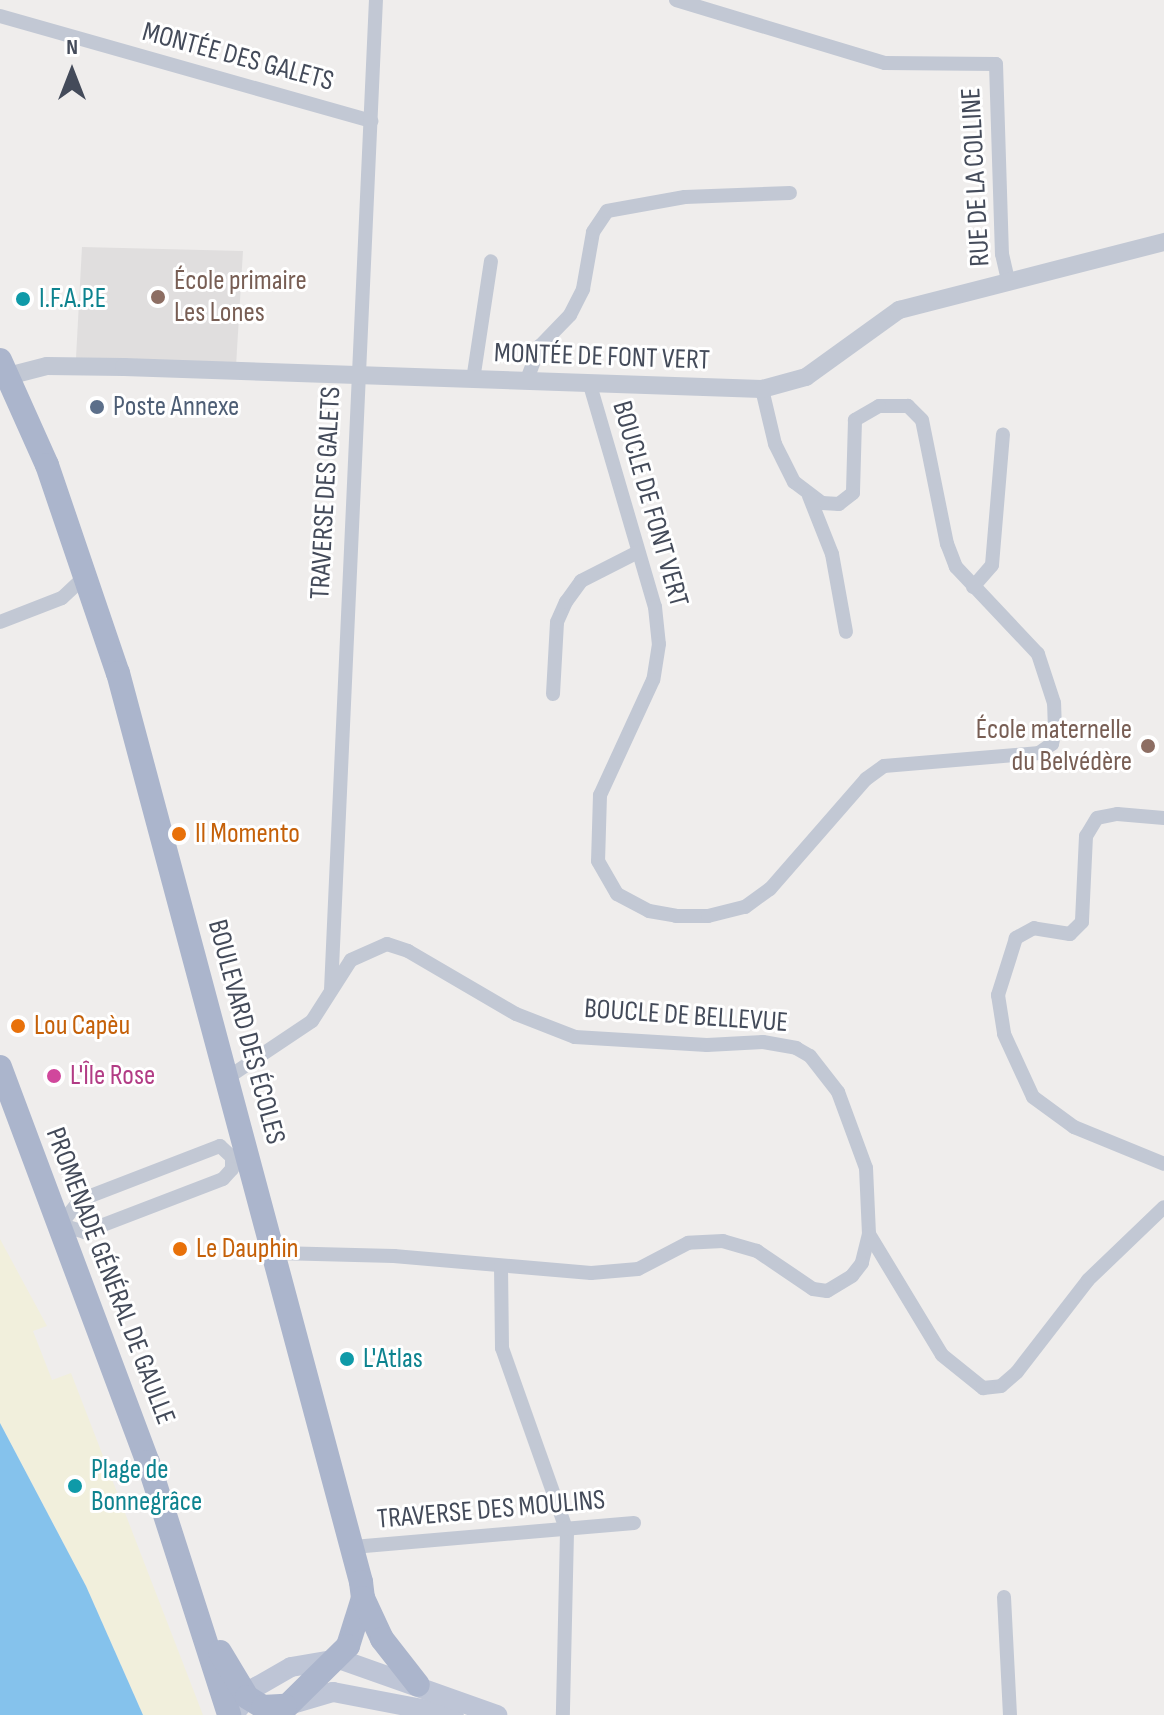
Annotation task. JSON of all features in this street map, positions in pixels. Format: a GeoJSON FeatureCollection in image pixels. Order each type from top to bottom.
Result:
{"type":"FeatureCollection","features":[{"type":"Feature","properties":{"kind":"main road","name":"BOULEVARD DES ÉCOLES"},"geometry":{"type":"LineString","coordinates":[[4,368],[88,574],[227,1078],[240,1154],[277,1253],[353,1547],[363,1598],[353,1636],[339,1659],[281,1710]]}},
{"type":"Feature","properties":{"kind":"main road","name":"PROMENADE GÉNÉRAL DE GAULLE"},"geometry":{"type":"LineString","coordinates":[[0,1067],[148,1462],[173,1553],[229,1715]]}},
{"type":"Feature","properties":{"kind":"main road","name":"PROMENADE GÉNÉRAL DE GAULLE"},"geometry":{"type":"LineString","coordinates":[[173,1553],[233,1679],[241,1706]]}},
{"type":"Feature","properties":{"kind":"main road"},"geometry":{"type":"LineString","coordinates":[[363,1598],[382,1639],[418,1685]]}},
{"type":"Feature","properties":{"kind":"main road"},"geometry":{"type":"LineString","coordinates":[[241,1706],[291,1667],[339,1659],[497,1715]]}},
{"type":"Feature","properties":{"kind":"main road"},"geometry":{"type":"LineString","coordinates":[[241,1706],[281,1710],[333,1692],[453,1715]]}},
{"type":"Feature","properties":{"kind":"street","name":"TRAVERSE DES GALETS"},"geometry":{"type":"LineString","coordinates":[[331,990],[376,0]]}},
{"type":"Feature","properties":{"kind":"street","name":"RUE DE LA COLLINE"},"geometry":{"type":"LineString","coordinates":[[676,0],[885,63],[996,64],[1002,254],[1008,280]]}},
{"type":"Feature","properties":{"kind":"street","name":"MONTÉE DES GALETS"},"geometry":{"type":"LineString","coordinates":[[0,16],[371,121]]}},
{"type":"Feature","properties":{"kind":"street"},"geometry":{"type":"LineString","coordinates":[[526,382],[540,346],[570,315],[583,289],[593,232],[607,211],[685,197],[790,193]]}},
{"type":"Feature","properties":{"kind":"street","name":"MONTÉE DE FONT VERT"},"geometry":{"type":"LineString","coordinates":[[4,368],[47,366],[762,389],[806,377],[899,310],[1164,242]]}},
{"type":"Feature","properties":{"kind":"street"},"geometry":{"type":"LineString","coordinates":[[473,380],[491,261]]}},
{"type":"Feature","properties":{"kind":"street","name":"BOUCLE DE FONT VERT"},"geometry":{"type":"LineString","coordinates":[[590,385],[638,552],[659,644],[653,680],[600,795],[598,861],[617,894],[649,911],[676,916],[708,916],[745,907],[770,889],[866,779],[884,766],[1039,753],[1052,744],[1054,703],[1044,665],[995,603],[973,587],[947,544],[930,446],[922,420],[908,406],[879,406],[855,420],[853,493],[839,504],[822,503],[808,492]]}},
{"type":"Feature","properties":{"kind":"street"},"geometry":{"type":"LineString","coordinates":[[762,389],[775,444],[794,482],[808,492],[832,554],[846,632]]}},
{"type":"Feature","properties":{"kind":"street"},"geometry":{"type":"LineString","coordinates":[[973,587],[992,565],[1003,434]]}},
{"type":"Feature","properties":{"kind":"street"},"geometry":{"type":"LineString","coordinates":[[553,694],[557,622],[566,602],[589,576],[638,552]]}},
{"type":"Feature","properties":{"kind":"street"},"geometry":{"type":"LineString","coordinates":[[0,622],[62,598],[88,574]]}},
{"type":"Feature","properties":{"kind":"street"},"geometry":{"type":"LineString","coordinates":[[1164,818],[1117,814],[1097,818],[1086,836],[1082,922],[1070,934],[1034,928],[1016,938],[998,995],[1016,1068],[1033,1097],[1053,1115],[1164,1164]]}},
{"type":"Feature","properties":{"kind":"street","name":"BOUCLE DE BELLEVUE"},"geometry":{"type":"LineString","coordinates":[[227,1078],[312,1021],[351,960],[387,944],[408,951],[516,1014],[575,1037],[693,1045],[763,1042],[796,1048],[810,1056],[838,1092],[866,1168],[869,1234],[862,1263],[852,1276],[827,1291],[813,1289],[757,1251],[723,1241],[688,1243],[638,1269],[591,1273],[277,1253]]}},
{"type":"Feature","properties":{"kind":"street"},"geometry":{"type":"LineString","coordinates":[[220,1146],[240,1154],[223,1179],[85,1232],[60,1225],[80,1200],[220,1146]]}},
{"type":"Feature","properties":{"kind":"street"},"geometry":{"type":"LineString","coordinates":[[869,1234],[942,1355],[983,1388],[1001,1386],[1017,1372],[1088,1280],[1164,1207]]}},
{"type":"Feature","properties":{"kind":"street"},"geometry":{"type":"LineString","coordinates":[[501,1266],[502,1348],[567,1532],[563,1715]]}},
{"type":"Feature","properties":{"kind":"street","name":"TRAVERSE DES MOULINS"},"geometry":{"type":"LineString","coordinates":[[353,1547],[567,1532],[634,1523]]}},
{"type":"Feature","properties":{"kind":"street"},"geometry":{"type":"LineString","coordinates":[[1004,1597],[1010,1715]]}},
{"type":"Feature","properties":{"kind":"shaded area","name":"École primaire Les Lones"},"geometry":{"type":"Polygon","coordinates":[[[82,247],[243,251],[236,366],[76,358],[82,247]]]}},
{"type":"Feature","properties":{"kind":"sand","name":"Plage de Bonnegrâce"},"geometry":{"type":"Polygon","coordinates":[[[0,1239],[47,1326],[33,1331],[52,1380],[71,1373],[203,1715],[143,1715],[86,1586],[0,1423],[0,1239]]]}},
{"type":"Feature","properties":{"kind":"water"},"geometry":{"type":"Polygon","coordinates":[[[0,1423],[86,1586],[143,1715],[0,1715],[0,1423]]]}},
{"type":"Feature","properties":{"kind":"place","name":"École primaire Les Lones"},"geometry":{"type":"Point","coordinates":[158,297]}},
{"type":"Feature","properties":{"kind":"place","name":"I.F.A.P.E"},"geometry":{"type":"Point","coordinates":[23,299]}},
{"type":"Feature","properties":{"kind":"place","name":"Poste Annexe"},"geometry":{"type":"Point","coordinates":[97,407]}},
{"type":"Feature","properties":{"kind":"place","name":"École maternelle du Belvédère"},"geometry":{"type":"Point","coordinates":[1148,746]}},
{"type":"Feature","properties":{"kind":"place","name":"Il Momento"},"geometry":{"type":"Point","coordinates":[179,834]}},
{"type":"Feature","properties":{"kind":"place","name":"Lou Capèu"},"geometry":{"type":"Point","coordinates":[18,1026]}},
{"type":"Feature","properties":{"kind":"place","name":"L'Île Rose"},"geometry":{"type":"Point","coordinates":[54,1076]}},
{"type":"Feature","properties":{"kind":"place","name":"Le Dauphin"},"geometry":{"type":"Point","coordinates":[180,1249]}},
{"type":"Feature","properties":{"kind":"place","name":"L'Atlas"},"geometry":{"type":"Point","coordinates":[347,1359]}},
{"type":"Feature","properties":{"kind":"place","name":"Plage de Bonnegrâce"},"geometry":{"type":"Point","coordinates":[75,1486]}}]}
